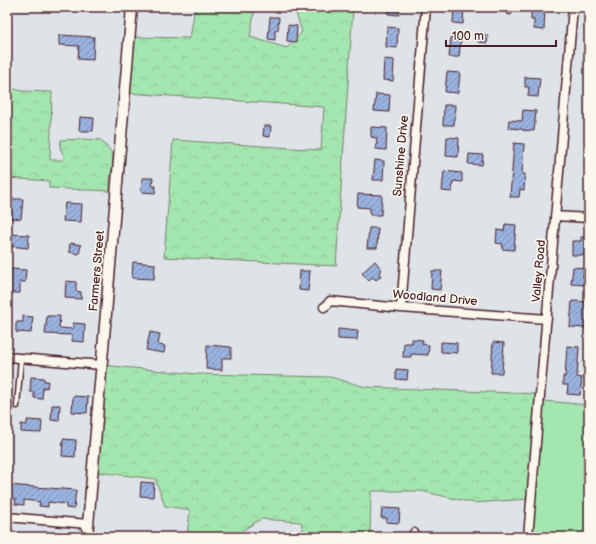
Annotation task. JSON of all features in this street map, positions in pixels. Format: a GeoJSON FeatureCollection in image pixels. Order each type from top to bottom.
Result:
{"type":"FeatureCollection","features":[{"type":"Feature","properties":{"kind":"street","name":"Farmers Street"},"geometry":{"type":"LineString","coordinates":[[87,537],[132,7]]}},
{"type":"Feature","properties":{"kind":"street","name":"Sunshine Drive"},"geometry":{"type":"LineString","coordinates":[[401,308],[426,7]]}},
{"type":"Feature","properties":{"kind":"street","name":"Valley Road"},"geometry":{"type":"LineString","coordinates":[[528,537],[573,7]]}},
{"type":"Feature","properties":{"kind":"street"},"geometry":{"type":"LineString","coordinates":[[555,216],[589,218]]}},
{"type":"Feature","properties":{"kind":"street","name":"Woodland Drive"},"geometry":{"type":"LineString","coordinates":[[324,307],[330,301],[334,300],[401,308],[547,319]]}},
{"type":"Feature","properties":{"kind":"street"},"geometry":{"type":"LineString","coordinates":[[7,357],[102,365]]}},
{"type":"Feature","properties":{"kind":"street"},"geometry":{"type":"LineString","coordinates":[[7,517],[88,524]]}},
{"type":"Feature","properties":{"kind":"lane"},"geometry":{"type":"LineString","coordinates":[[17,406],[21,358]]}},
{"type":"Feature","properties":{"kind":"green space"},"geometry":{"type":"Polygon","coordinates":[[[195,7],[255,7],[250,37],[287,48],[302,32],[294,7],[353,7],[336,266],[164,257],[173,140],[321,150],[324,107],[129,93],[133,37],[190,38],[195,7]]]}},
{"type":"Feature","properties":{"kind":"green space"},"geometry":{"type":"Polygon","coordinates":[[[7,87],[22,91],[52,92],[50,160],[63,160],[64,156],[60,148],[61,140],[101,140],[113,154],[110,191],[49,188],[49,181],[7,178],[7,87]]]}},
{"type":"Feature","properties":{"kind":"green space"},"geometry":{"type":"Polygon","coordinates":[[[106,365],[197,374],[330,377],[366,387],[537,394],[528,499],[474,503],[421,491],[371,491],[370,537],[314,533],[314,537],[305,537],[301,522],[261,519],[243,530],[240,537],[187,537],[190,510],[165,506],[156,479],[97,472],[106,365]]]}},
{"type":"Feature","properties":{"kind":"green space"},"geometry":{"type":"Polygon","coordinates":[[[544,401],[589,405],[589,537],[532,537],[544,401]]]}},
{"type":"Feature","properties":{"kind":"building"},"geometry":{"type":"Polygon","coordinates":[[[389,7],[399,7],[399,15],[388,14],[389,7]]]}},
{"type":"Feature","properties":{"kind":"building"},"geometry":{"type":"Polygon","coordinates":[[[454,7],[464,7],[463,24],[453,23],[454,7]]]}},
{"type":"Feature","properties":{"kind":"building"},"geometry":{"type":"Polygon","coordinates":[[[507,8],[513,10],[511,15],[506,14],[507,8]]]}},
{"type":"Feature","properties":{"kind":"building"},"geometry":{"type":"Polygon","coordinates":[[[531,8],[545,9],[544,30],[534,29],[534,20],[531,20],[531,8]]]}},
{"type":"Feature","properties":{"kind":"building"},"geometry":{"type":"Polygon","coordinates":[[[270,17],[279,17],[278,30],[275,30],[275,40],[268,39],[270,17]]]}},
{"type":"Feature","properties":{"kind":"building"},"geometry":{"type":"Polygon","coordinates":[[[288,25],[297,26],[296,42],[287,41],[288,25]]]}},
{"type":"Feature","properties":{"kind":"building"},"geometry":{"type":"Polygon","coordinates":[[[387,27],[398,28],[397,48],[386,47],[387,27]]]}},
{"type":"Feature","properties":{"kind":"building"},"geometry":{"type":"Polygon","coordinates":[[[59,35],[94,37],[93,60],[78,59],[79,46],[59,45],[59,35]]]}},
{"type":"Feature","properties":{"kind":"building"},"geometry":{"type":"Polygon","coordinates":[[[479,35],[488,35],[487,43],[478,42],[479,35]]]}},
{"type":"Feature","properties":{"kind":"building"},"geometry":{"type":"Polygon","coordinates":[[[451,37],[461,38],[459,57],[449,57],[451,37]]]}},
{"type":"Feature","properties":{"kind":"building"},"geometry":{"type":"Polygon","coordinates":[[[384,59],[394,60],[393,81],[383,80],[384,59]]]}},
{"type":"Feature","properties":{"kind":"building"},"geometry":{"type":"Polygon","coordinates":[[[447,72],[460,73],[458,93],[445,92],[447,72]]]}},
{"type":"Feature","properties":{"kind":"building"},"geometry":{"type":"Polygon","coordinates":[[[525,77],[540,78],[538,97],[528,96],[529,87],[525,87],[525,77]]]}},
{"type":"Feature","properties":{"kind":"building"},"geometry":{"type":"Polygon","coordinates":[[[376,94],[390,95],[389,112],[374,111],[376,94]]]}},
{"type":"Feature","properties":{"kind":"building"},"geometry":{"type":"Polygon","coordinates":[[[444,105],[455,105],[454,125],[443,125],[444,105]]]}},
{"type":"Feature","properties":{"kind":"building"},"geometry":{"type":"Polygon","coordinates":[[[523,110],[536,111],[534,131],[508,128],[509,120],[522,121],[523,110]]]}},
{"type":"Feature","properties":{"kind":"building"},"geometry":{"type":"Polygon","coordinates":[[[80,117],[94,118],[93,131],[79,131],[80,117]]]}},
{"type":"Feature","properties":{"kind":"building"},"geometry":{"type":"Polygon","coordinates":[[[264,126],[271,126],[270,137],[263,136],[264,126]]]}},
{"type":"Feature","properties":{"kind":"building"},"geometry":{"type":"Polygon","coordinates":[[[371,127],[387,128],[386,150],[376,149],[377,138],[371,137],[371,127]]]}},
{"type":"Feature","properties":{"kind":"building"},"geometry":{"type":"Polygon","coordinates":[[[447,137],[459,138],[458,157],[446,156],[447,137]]]}},
{"type":"Feature","properties":{"kind":"building"},"geometry":{"type":"Polygon","coordinates":[[[514,143],[524,144],[522,174],[525,174],[524,190],[520,189],[519,197],[510,197],[514,143]]]}},
{"type":"Feature","properties":{"kind":"building"},"geometry":{"type":"Polygon","coordinates":[[[469,154],[483,155],[482,165],[468,164],[469,154]]]}},
{"type":"Feature","properties":{"kind":"building"},"geometry":{"type":"Polygon","coordinates":[[[375,160],[384,161],[383,180],[373,180],[375,160]]]}},
{"type":"Feature","properties":{"kind":"building"},"geometry":{"type":"Polygon","coordinates":[[[444,171],[462,173],[462,182],[453,181],[452,192],[442,191],[444,171]]]}},
{"type":"Feature","properties":{"kind":"building"},"geometry":{"type":"Polygon","coordinates":[[[142,178],[153,178],[152,186],[156,186],[155,193],[141,192],[142,178]]]}},
{"type":"Feature","properties":{"kind":"building"},"geometry":{"type":"Polygon","coordinates":[[[358,194],[382,195],[381,215],[370,215],[370,208],[357,207],[358,194]]]}},
{"type":"Feature","properties":{"kind":"building"},"geometry":{"type":"Polygon","coordinates":[[[12,199],[23,199],[21,219],[11,218],[12,199]]]}},
{"type":"Feature","properties":{"kind":"building"},"geometry":{"type":"Polygon","coordinates":[[[65,203],[82,204],[81,222],[63,221],[65,203]]]}},
{"type":"Feature","properties":{"kind":"building"},"geometry":{"type":"Polygon","coordinates":[[[505,224],[516,225],[514,250],[502,249],[503,244],[496,243],[497,230],[504,231],[505,224]]]}},
{"type":"Feature","properties":{"kind":"building"},"geometry":{"type":"Polygon","coordinates":[[[369,228],[378,228],[377,248],[367,248],[369,228]]]}},
{"type":"Feature","properties":{"kind":"building"},"geometry":{"type":"Polygon","coordinates":[[[10,234],[29,235],[28,248],[9,246],[10,234]]]}},
{"type":"Feature","properties":{"kind":"building"},"geometry":{"type":"Polygon","coordinates":[[[581,237],[589,237],[589,255],[572,255],[572,241],[581,241],[581,237]]]}},
{"type":"Feature","properties":{"kind":"building"},"geometry":{"type":"Polygon","coordinates":[[[70,243],[81,245],[79,254],[69,252],[70,243]]]}},
{"type":"Feature","properties":{"kind":"building"},"geometry":{"type":"Polygon","coordinates":[[[375,261],[382,270],[379,273],[381,276],[376,280],[373,277],[369,281],[362,273],[375,261]]]}},
{"type":"Feature","properties":{"kind":"building"},"geometry":{"type":"Polygon","coordinates":[[[133,262],[155,264],[154,279],[132,278],[133,262]]]}},
{"type":"Feature","properties":{"kind":"building"},"geometry":{"type":"Polygon","coordinates":[[[573,267],[584,268],[583,277],[586,277],[585,285],[571,284],[573,267]]]}},
{"type":"Feature","properties":{"kind":"building"},"geometry":{"type":"Polygon","coordinates":[[[10,269],[26,270],[25,282],[20,282],[20,293],[8,293],[10,269]]]}},
{"type":"Feature","properties":{"kind":"building"},"geometry":{"type":"Polygon","coordinates":[[[300,271],[310,271],[308,291],[299,290],[300,271]]]}},
{"type":"Feature","properties":{"kind":"building"},"geometry":{"type":"Polygon","coordinates":[[[432,271],[442,271],[440,290],[431,289],[432,271]]]}},
{"type":"Feature","properties":{"kind":"building"},"geometry":{"type":"Polygon","coordinates":[[[66,281],[76,282],[76,291],[81,292],[81,299],[65,298],[66,281]]]}},
{"type":"Feature","properties":{"kind":"building"},"geometry":{"type":"Polygon","coordinates":[[[572,301],[588,302],[586,328],[570,327],[572,301]]]}},
{"type":"Feature","properties":{"kind":"building"},"geometry":{"type":"Polygon","coordinates":[[[23,316],[33,317],[31,333],[16,332],[16,322],[23,322],[23,316]]]}},
{"type":"Feature","properties":{"kind":"building"},"geometry":{"type":"Polygon","coordinates":[[[47,316],[60,316],[59,328],[73,329],[73,323],[85,324],[84,342],[72,341],[72,335],[45,334],[47,316]]]}},
{"type":"Feature","properties":{"kind":"building"},"geometry":{"type":"Polygon","coordinates":[[[338,329],[358,331],[357,340],[338,339],[338,329]]]}},
{"type":"Feature","properties":{"kind":"building"},"geometry":{"type":"Polygon","coordinates":[[[150,332],[160,334],[158,345],[165,346],[164,353],[146,350],[150,332]]]}},
{"type":"Feature","properties":{"kind":"building"},"geometry":{"type":"Polygon","coordinates":[[[412,339],[423,340],[422,344],[429,345],[428,355],[411,354],[411,357],[403,357],[404,343],[412,343],[412,339]]]}},
{"type":"Feature","properties":{"kind":"building"},"geometry":{"type":"Polygon","coordinates":[[[441,342],[457,343],[457,353],[441,352],[441,342]]]}},
{"type":"Feature","properties":{"kind":"building"},"geometry":{"type":"Polygon","coordinates":[[[493,342],[504,343],[502,373],[491,373],[493,342]]]}},
{"type":"Feature","properties":{"kind":"building"},"geometry":{"type":"Polygon","coordinates":[[[207,345],[231,347],[231,358],[222,358],[222,370],[206,369],[207,345]]]}},
{"type":"Feature","properties":{"kind":"building"},"geometry":{"type":"Polygon","coordinates":[[[567,346],[579,347],[577,377],[582,378],[580,395],[567,394],[568,385],[563,385],[567,346]]]}},
{"type":"Feature","properties":{"kind":"building"},"geometry":{"type":"Polygon","coordinates":[[[396,369],[408,370],[407,380],[396,379],[396,369]]]}},
{"type":"Feature","properties":{"kind":"building"},"geometry":{"type":"Polygon","coordinates":[[[31,377],[44,378],[44,381],[48,381],[47,388],[43,387],[42,399],[34,398],[34,392],[30,392],[31,377]]]}},
{"type":"Feature","properties":{"kind":"building"},"geometry":{"type":"Polygon","coordinates":[[[73,396],[88,397],[87,413],[72,412],[73,396]]]}},
{"type":"Feature","properties":{"kind":"building"},"geometry":{"type":"Polygon","coordinates":[[[52,405],[60,405],[59,421],[51,420],[52,405]]]}},
{"type":"Feature","properties":{"kind":"building"},"geometry":{"type":"Polygon","coordinates":[[[27,420],[42,421],[41,433],[21,432],[21,424],[27,425],[27,420]]]}},
{"type":"Feature","properties":{"kind":"building"},"geometry":{"type":"Polygon","coordinates":[[[63,439],[76,440],[75,457],[62,456],[63,439]]]}},
{"type":"Feature","properties":{"kind":"building"},"geometry":{"type":"Polygon","coordinates":[[[141,482],[154,483],[153,497],[140,496],[141,482]]]}},
{"type":"Feature","properties":{"kind":"building"},"geometry":{"type":"Polygon","coordinates":[[[7,485],[76,490],[74,509],[66,508],[66,504],[48,502],[48,507],[39,506],[40,502],[24,500],[24,505],[15,504],[16,499],[7,498],[7,485]]]}},
{"type":"Feature","properties":{"kind":"building"},"geometry":{"type":"Polygon","coordinates":[[[382,508],[400,509],[399,523],[386,522],[387,518],[381,518],[382,508]]]}}]}
